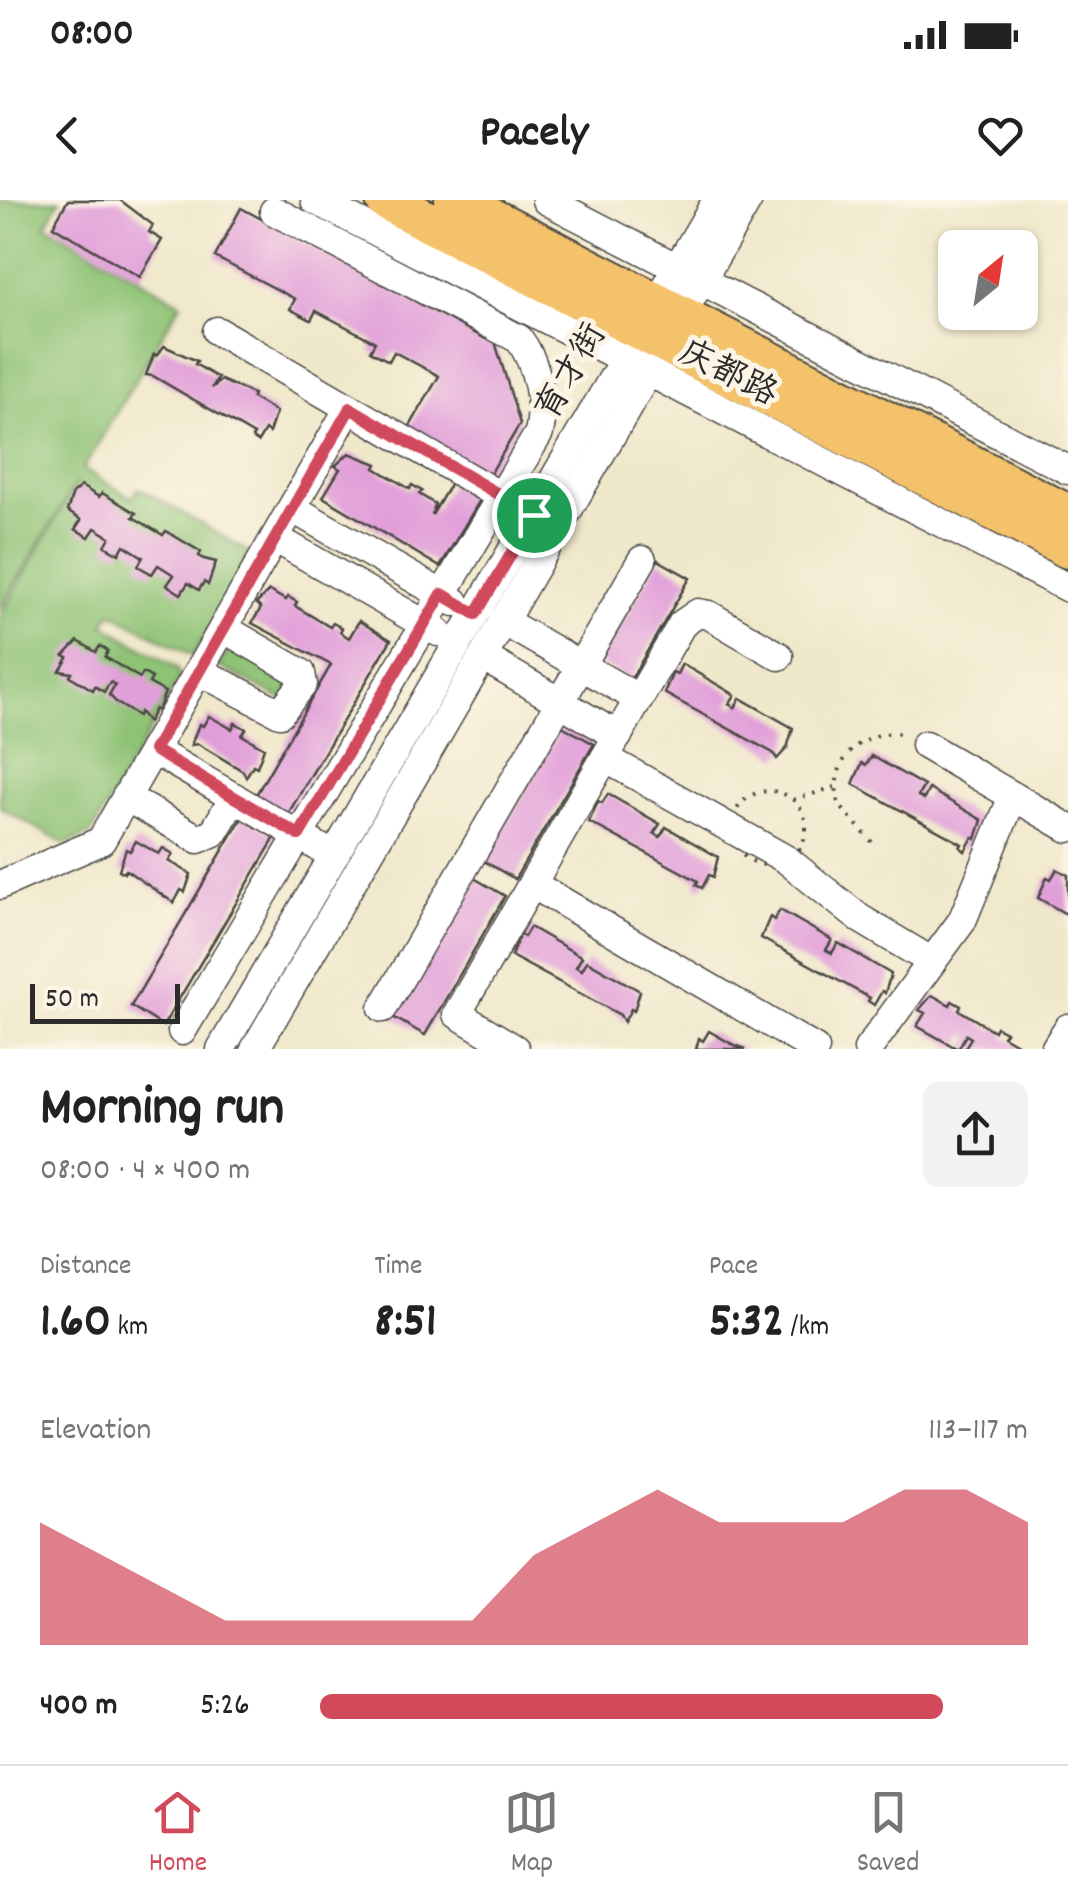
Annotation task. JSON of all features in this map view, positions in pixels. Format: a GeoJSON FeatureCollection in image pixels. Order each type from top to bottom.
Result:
{"type":"FeatureCollection","features":[{"type":"Feature","properties":{"kind":"highway","name":"庆都路"},"geometry":{"type":"LineString","coordinates":[[386,200],[1068,548]]}},
{"type":"Feature","properties":{"kind":"highway","name":"庆都路"},"geometry":{"type":"LineString","coordinates":[[455,200],[500,210],[653,337],[1068,515]]}},
{"type":"Feature","properties":{"kind":"street"},"geometry":{"type":"LineString","coordinates":[[315,200],[653,337],[1068,588]]}},
{"type":"Feature","properties":{"kind":"street"},"geometry":{"type":"LineString","coordinates":[[546,200],[1068,470]]}},
{"type":"Feature","properties":{"kind":"street","name":"育才街"},"geometry":{"type":"LineString","coordinates":[[690,274],[717,200]]}},
{"type":"Feature","properties":{"kind":"street","name":"育才街"},"geometry":{"type":"LineString","coordinates":[[221,1049],[334,856],[470,650],[504,621],[653,337],[690,274],[748,200]]}},
{"type":"Feature","properties":{"kind":"street"},"geometry":{"type":"LineString","coordinates":[[182,1031],[538,433],[544,414],[528,351],[520,339],[274,211]]}},
{"type":"Feature","properties":{"kind":"street"},"geometry":{"type":"LineString","coordinates":[[217,331],[534,515]]}},
{"type":"Feature","properties":{"kind":"street","name":"育才街"},"geometry":{"type":"LineString","coordinates":[[254,1049],[470,650],[476,614],[534,515],[653,337]]}},
{"type":"Feature","properties":{"kind":"street"},"geometry":{"type":"LineString","coordinates":[[0,885],[94,847],[350,408]]}},
{"type":"Feature","properties":{"kind":"street"},"geometry":{"type":"LineString","coordinates":[[292,508],[476,614]]}},
{"type":"Feature","properties":{"kind":"street"},"geometry":{"type":"LineString","coordinates":[[275,538],[560,702],[611,747],[787,860],[859,918],[931,961]]}},
{"type":"Feature","properties":{"kind":"street"},"geometry":{"type":"LineString","coordinates":[[382,1008],[642,560]]}},
{"type":"Feature","properties":{"kind":"street"},"geometry":{"type":"LineString","coordinates":[[515,1049],[457,1014],[682,624],[698,614],[709,615],[779,656]]}},
{"type":"Feature","properties":{"kind":"street"},"geometry":{"type":"LineString","coordinates":[[504,621],[639,700]]}},
{"type":"Feature","properties":{"kind":"street"},"geometry":{"type":"LineString","coordinates":[[199,670],[280,713],[303,684],[300,673],[223,628]]}},
{"type":"Feature","properties":{"kind":"street"},"geometry":{"type":"LineString","coordinates":[[926,745],[1068,828]]}},
{"type":"Feature","properties":{"kind":"street"},"geometry":{"type":"LineString","coordinates":[[154,750],[334,856]]}},
{"type":"Feature","properties":{"kind":"street"},"geometry":{"type":"LineString","coordinates":[[868,1049],[962,921],[1014,796]]}},
{"type":"Feature","properties":{"kind":"street"},"geometry":{"type":"LineString","coordinates":[[126,798],[198,839],[208,839],[234,797]]}},
{"type":"Feature","properties":{"kind":"street"},"geometry":{"type":"LineString","coordinates":[[532,884],[815,1049]]}},
{"type":"Feature","properties":{"kind":"street"},"geometry":{"type":"LineString","coordinates":[[1054,1049],[1068,1029]]}},
{"type":"Feature","properties":{"kind":"path"},"geometry":{"type":"LineString","coordinates":[[872,842],[844,815],[836,787],[843,760],[885,731],[907,734],[926,745]]}},
{"type":"Feature","properties":{"kind":"path"},"geometry":{"type":"LineString","coordinates":[[793,800],[836,787]]}},
{"type":"Feature","properties":{"kind":"green space"},"geometry":{"type":"Polygon","coordinates":[[[0,200],[60,200],[46,225],[181,303],[83,469],[132,498],[139,488],[247,551],[252,559],[193,656],[111,612],[104,625],[176,667],[180,677],[91,834],[65,844],[0,807],[0,617],[76,483],[0,609],[0,200]]]}},
{"type":"Feature","properties":{"kind":"green space"},"geometry":{"type":"Polygon","coordinates":[[[233,645],[292,677],[285,701],[218,666],[233,645]]]}},
{"type":"Feature","properties":{"kind":"building"},"geometry":{"type":"Polygon","coordinates":[[[68,200],[120,200],[153,225],[149,232],[162,240],[140,277],[53,226],[68,200]]]}},
{"type":"Feature","properties":{"kind":"building"},"geometry":{"type":"Polygon","coordinates":[[[241,208],[486,339],[489,334],[499,340],[496,345],[520,424],[486,481],[406,433],[439,376],[394,352],[389,361],[370,351],[375,342],[316,311],[311,320],[290,309],[295,299],[215,257],[241,208]]]}},
{"type":"Feature","properties":{"kind":"building"},"geometry":{"type":"Polygon","coordinates":[[[164,346],[197,361],[195,364],[218,378],[212,388],[221,380],[253,394],[252,398],[276,412],[269,433],[265,430],[258,442],[252,438],[254,435],[146,375],[154,354],[157,356],[164,346]]]}},
{"type":"Feature","properties":{"kind":"building"},"geometry":{"type":"Polygon","coordinates":[[[349,453],[377,464],[375,468],[410,489],[412,485],[422,491],[419,494],[435,504],[432,515],[451,483],[480,500],[440,567],[323,497],[340,469],[335,466],[349,453]]]}},
{"type":"Feature","properties":{"kind":"building"},"geometry":{"type":"Polygon","coordinates":[[[81,486],[99,497],[102,493],[136,513],[133,517],[163,535],[166,531],[201,552],[199,556],[216,562],[208,585],[204,582],[199,590],[188,583],[181,594],[167,585],[174,575],[158,565],[152,574],[138,566],[143,557],[124,545],[119,554],[105,546],[110,537],[95,528],[89,537],[75,529],[81,520],[67,511],[73,493],[81,486]]]}},
{"type":"Feature","properties":{"kind":"building"},"geometry":{"type":"Polygon","coordinates":[[[658,560],[690,578],[630,681],[599,663],[658,560]]]}},
{"type":"Feature","properties":{"kind":"building"},"geometry":{"type":"Polygon","coordinates":[[[269,591],[297,602],[295,606],[330,627],[333,623],[342,628],[340,632],[349,638],[359,621],[391,640],[285,819],[253,800],[331,665],[252,623],[261,608],[256,604],[269,591]]]}},
{"type":"Feature","properties":{"kind":"building"},"geometry":{"type":"Polygon","coordinates":[[[78,641],[96,652],[100,646],[108,651],[105,657],[140,678],[143,673],[152,678],[149,683],[165,692],[158,711],[155,709],[148,722],[140,712],[138,716],[109,695],[115,685],[110,682],[104,692],[95,686],[93,690],[70,676],[72,673],[60,671],[68,658],[64,656],[78,641]]]}},
{"type":"Feature","properties":{"kind":"building"},"geometry":{"type":"Polygon","coordinates":[[[682,664],[735,695],[729,704],[735,708],[740,698],[793,728],[787,748],[777,759],[773,753],[664,693],[673,672],[677,674],[682,664]]]}},
{"type":"Feature","properties":{"kind":"building"},"geometry":{"type":"Polygon","coordinates":[[[209,716],[232,729],[235,723],[246,729],[242,735],[264,748],[257,767],[253,765],[246,777],[243,771],[198,744],[191,745],[199,724],[203,726],[209,716]]]}},
{"type":"Feature","properties":{"kind":"building"},"geometry":{"type":"Polygon","coordinates":[[[562,726],[594,744],[515,879],[484,861],[562,726]]]}},
{"type":"Feature","properties":{"kind":"building"},"geometry":{"type":"Polygon","coordinates":[[[872,756],[924,786],[918,796],[924,799],[929,789],[982,820],[976,839],[973,837],[965,851],[960,847],[962,844],[853,784],[862,763],[866,765],[872,756]]]}},
{"type":"Feature","properties":{"kind":"building"},"geometry":{"type":"Polygon","coordinates":[[[608,794],[660,824],[654,833],[660,837],[666,827],[718,857],[713,877],[709,875],[702,888],[696,885],[698,881],[589,822],[598,801],[602,803],[608,794]]]}},
{"type":"Feature","properties":{"kind":"building"},"geometry":{"type":"Polygon","coordinates":[[[243,816],[276,836],[163,1026],[131,1006],[243,816]]]}},
{"type":"Feature","properties":{"kind":"building"},"geometry":{"type":"Polygon","coordinates":[[[136,841],[159,854],[163,848],[173,854],[169,861],[191,874],[185,892],[181,890],[174,903],[126,870],[119,870],[126,849],[130,851],[136,841]]]}},
{"type":"Feature","properties":{"kind":"building"},"geometry":{"type":"Polygon","coordinates":[[[1057,869],[1068,875],[1068,915],[1038,898],[1047,877],[1051,879],[1057,869]]]}},
{"type":"Feature","properties":{"kind":"building"},"geometry":{"type":"Polygon","coordinates":[[[474,878],[505,896],[425,1035],[393,1017],[474,878]]]}},
{"type":"Feature","properties":{"kind":"building"},"geometry":{"type":"Polygon","coordinates":[[[780,910],[832,940],[826,950],[832,953],[838,943],[891,974],[885,993],[882,991],[874,1005],[868,1001],[870,998],[761,938],[770,917],[774,920],[780,910]]]}},
{"type":"Feature","properties":{"kind":"building"},"geometry":{"type":"Polygon","coordinates":[[[530,927],[582,957],[576,967],[582,970],[587,961],[640,991],[634,1011],[631,1009],[624,1022],[620,1015],[511,956],[520,934],[524,937],[530,927]]]}},
{"type":"Feature","properties":{"kind":"building"},"geometry":{"type":"Polygon","coordinates":[[[932,995],[961,1006],[959,1010],[994,1031],[996,1027],[1006,1032],[1003,1036],[1020,1046],[964,1049],[971,1038],[966,1035],[958,1049],[917,1026],[925,1013],[919,1010],[932,995]]]}},
{"type":"Feature","properties":{"kind":"building"},"geometry":{"type":"Polygon","coordinates":[[[709,1031],[746,1049],[696,1049],[699,1038],[703,1041],[709,1031]]]}},
{"type":"Feature","properties":{"kind":"route"},"geometry":{"type":"LineString","coordinates":[[350,408],[534,515],[476,614],[442,594],[299,835],[154,750],[350,408]]}}]}
